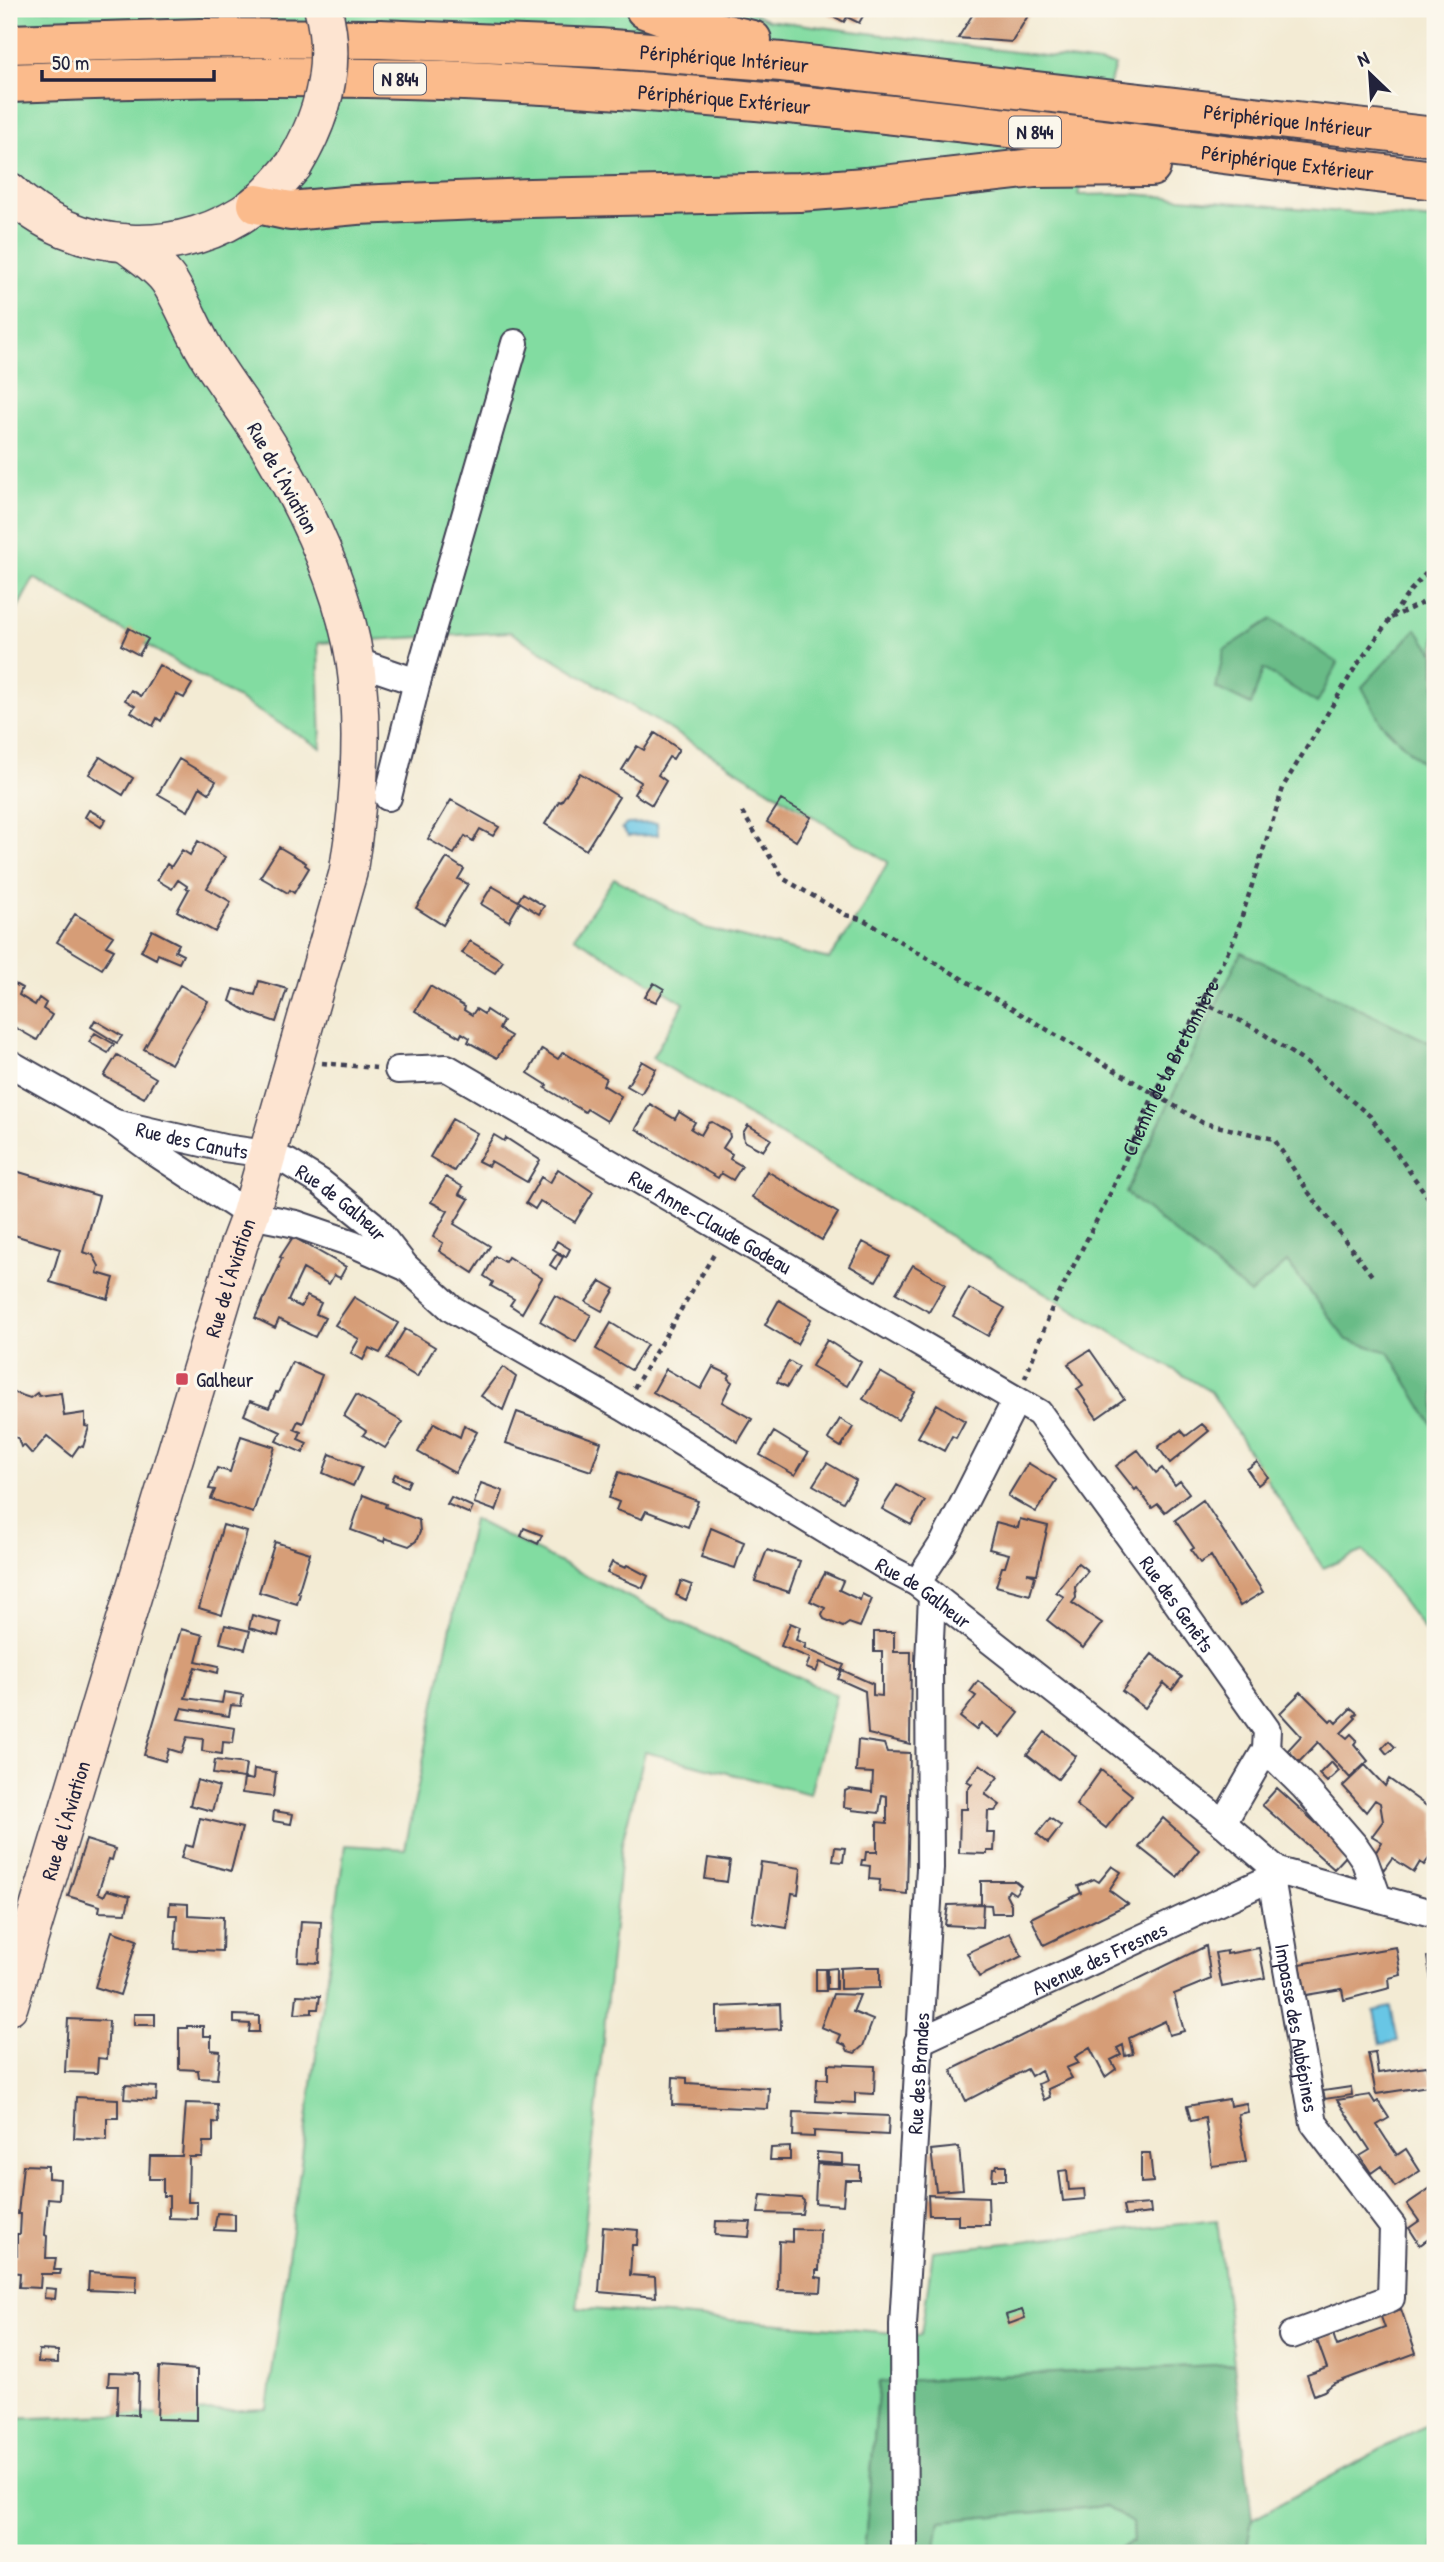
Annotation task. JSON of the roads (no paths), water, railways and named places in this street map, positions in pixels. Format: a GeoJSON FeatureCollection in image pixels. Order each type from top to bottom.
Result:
{"type":"FeatureCollection","features":[{"type":"Feature","properties":{"kind":"highway"},"geometry":{"type":"LineString","coordinates":[[645,9],[693,26],[753,40],[782,62]]}},
{"type":"Feature","properties":{"kind":"highway","name":"Périphérique Intérieur"},"geometry":{"type":"LineString","coordinates":[[9,44],[201,38],[380,39],[598,48],[782,62],[1435,137]]}},
{"type":"Feature","properties":{"kind":"highway","name":"Périphérique Extérieur"},"geometry":{"type":"LineString","coordinates":[[9,83],[221,77],[370,78],[509,84],[791,105],[1435,180]]}},
{"type":"Feature","properties":{"kind":"highway"},"geometry":{"type":"LineString","coordinates":[[257,204],[290,211],[356,205],[530,198],[799,192],[1034,168],[1136,166],[1239,175],[1279,161]]}},
{"type":"Feature","properties":{"kind":"street"},"geometry":{"type":"LineString","coordinates":[[9,191],[30,209],[65,229],[85,236],[125,243],[161,243],[196,236],[228,222],[257,204],[277,186],[294,165],[318,120],[325,95],[329,44],[323,9]]}},
{"type":"Feature","properties":{"kind":"street"},"geometry":{"type":"LineString","coordinates":[[183,308],[185,278],[196,236]]}},
{"type":"Feature","properties":{"kind":"street","name":"Rue de l'Aviation"},"geometry":{"type":"LineString","coordinates":[[9,2006],[250,1215],[348,873],[355,829],[359,738],[355,661],[333,582],[297,496],[270,448],[208,356],[168,280],[125,243]]}},
{"type":"Feature","properties":{"kind":"street"},"geometry":{"type":"LineString","coordinates":[[388,797],[417,682],[515,343]]}},
{"type":"Feature","properties":{"kind":"street"},"geometry":{"type":"LineString","coordinates":[[355,661],[417,682]]}},
{"type":"Feature","properties":{"kind":"street","name":"Rue des Canuts"},"geometry":{"type":"LineString","coordinates":[[9,1063],[116,1123],[250,1215]]}},
{"type":"Feature","properties":{"kind":"street","name":"Rue Anne-Claude Godeau"},"geometry":{"type":"LineString","coordinates":[[398,1070],[447,1068],[1015,1402]]}},
{"type":"Feature","properties":{"kind":"street","name":"Rue des Canuts"},"geometry":{"type":"LineString","coordinates":[[116,1123],[224,1149],[267,1154]]}},
{"type":"Feature","properties":{"kind":"street","name":"Rue de Galheur"},"geometry":{"type":"LineString","coordinates":[[267,1154],[289,1163],[320,1182],[372,1224],[405,1266],[453,1309],[623,1407],[925,1590],[1223,1823],[1275,1875],[1435,1914]]}},
{"type":"Feature","properties":{"kind":"street","name":"Rue de Galheur"},"geometry":{"type":"LineString","coordinates":[[250,1215],[296,1224],[354,1244],[405,1266]]}},
{"type":"Feature","properties":{"kind":"street"},"geometry":{"type":"LineString","coordinates":[[925,1590],[944,1542],[1015,1402]]}},
{"type":"Feature","properties":{"kind":"street","name":"Rue des Genêts"},"geometry":{"type":"LineString","coordinates":[[1015,1402],[1039,1413],[1153,1569],[1267,1730],[1266,1749]]}},
{"type":"Feature","properties":{"kind":"street","name":"Rue des Brandes"},"geometry":{"type":"LineString","coordinates":[[904,2553],[903,2325],[930,1868],[929,1661],[925,1590]]}},
{"type":"Feature","properties":{"kind":"street"},"geometry":{"type":"LineString","coordinates":[[1223,1823],[1266,1749],[1304,1787],[1355,1846],[1364,1859],[1378,1899]]}},
{"type":"Feature","properties":{"kind":"street","name":"Avenue des Fresnes"},"geometry":{"type":"LineString","coordinates":[[918,2042],[1275,1875]]}},
{"type":"Feature","properties":{"kind":"street","name":"Impasse des Aubépines"},"geometry":{"type":"LineString","coordinates":[[1275,1875],[1314,2123],[1393,2227],[1391,2298],[1292,2335]]}},
{"type":"Feature","properties":{"kind":"water"},"geometry":{"type":"Polygon","coordinates":[[[657,823],[658,835],[628,836],[622,828],[627,824],[657,823]]]}},
{"type":"Feature","properties":{"kind":"water"},"geometry":{"type":"Polygon","coordinates":[[[1391,2007],[1398,2041],[1381,2044],[1374,2011],[1391,2007]]]}},
{"type":"Feature","properties":{"kind":"place","name":"Galheur"},"geometry":{"type":"Point","coordinates":[182,1379]}}]}
